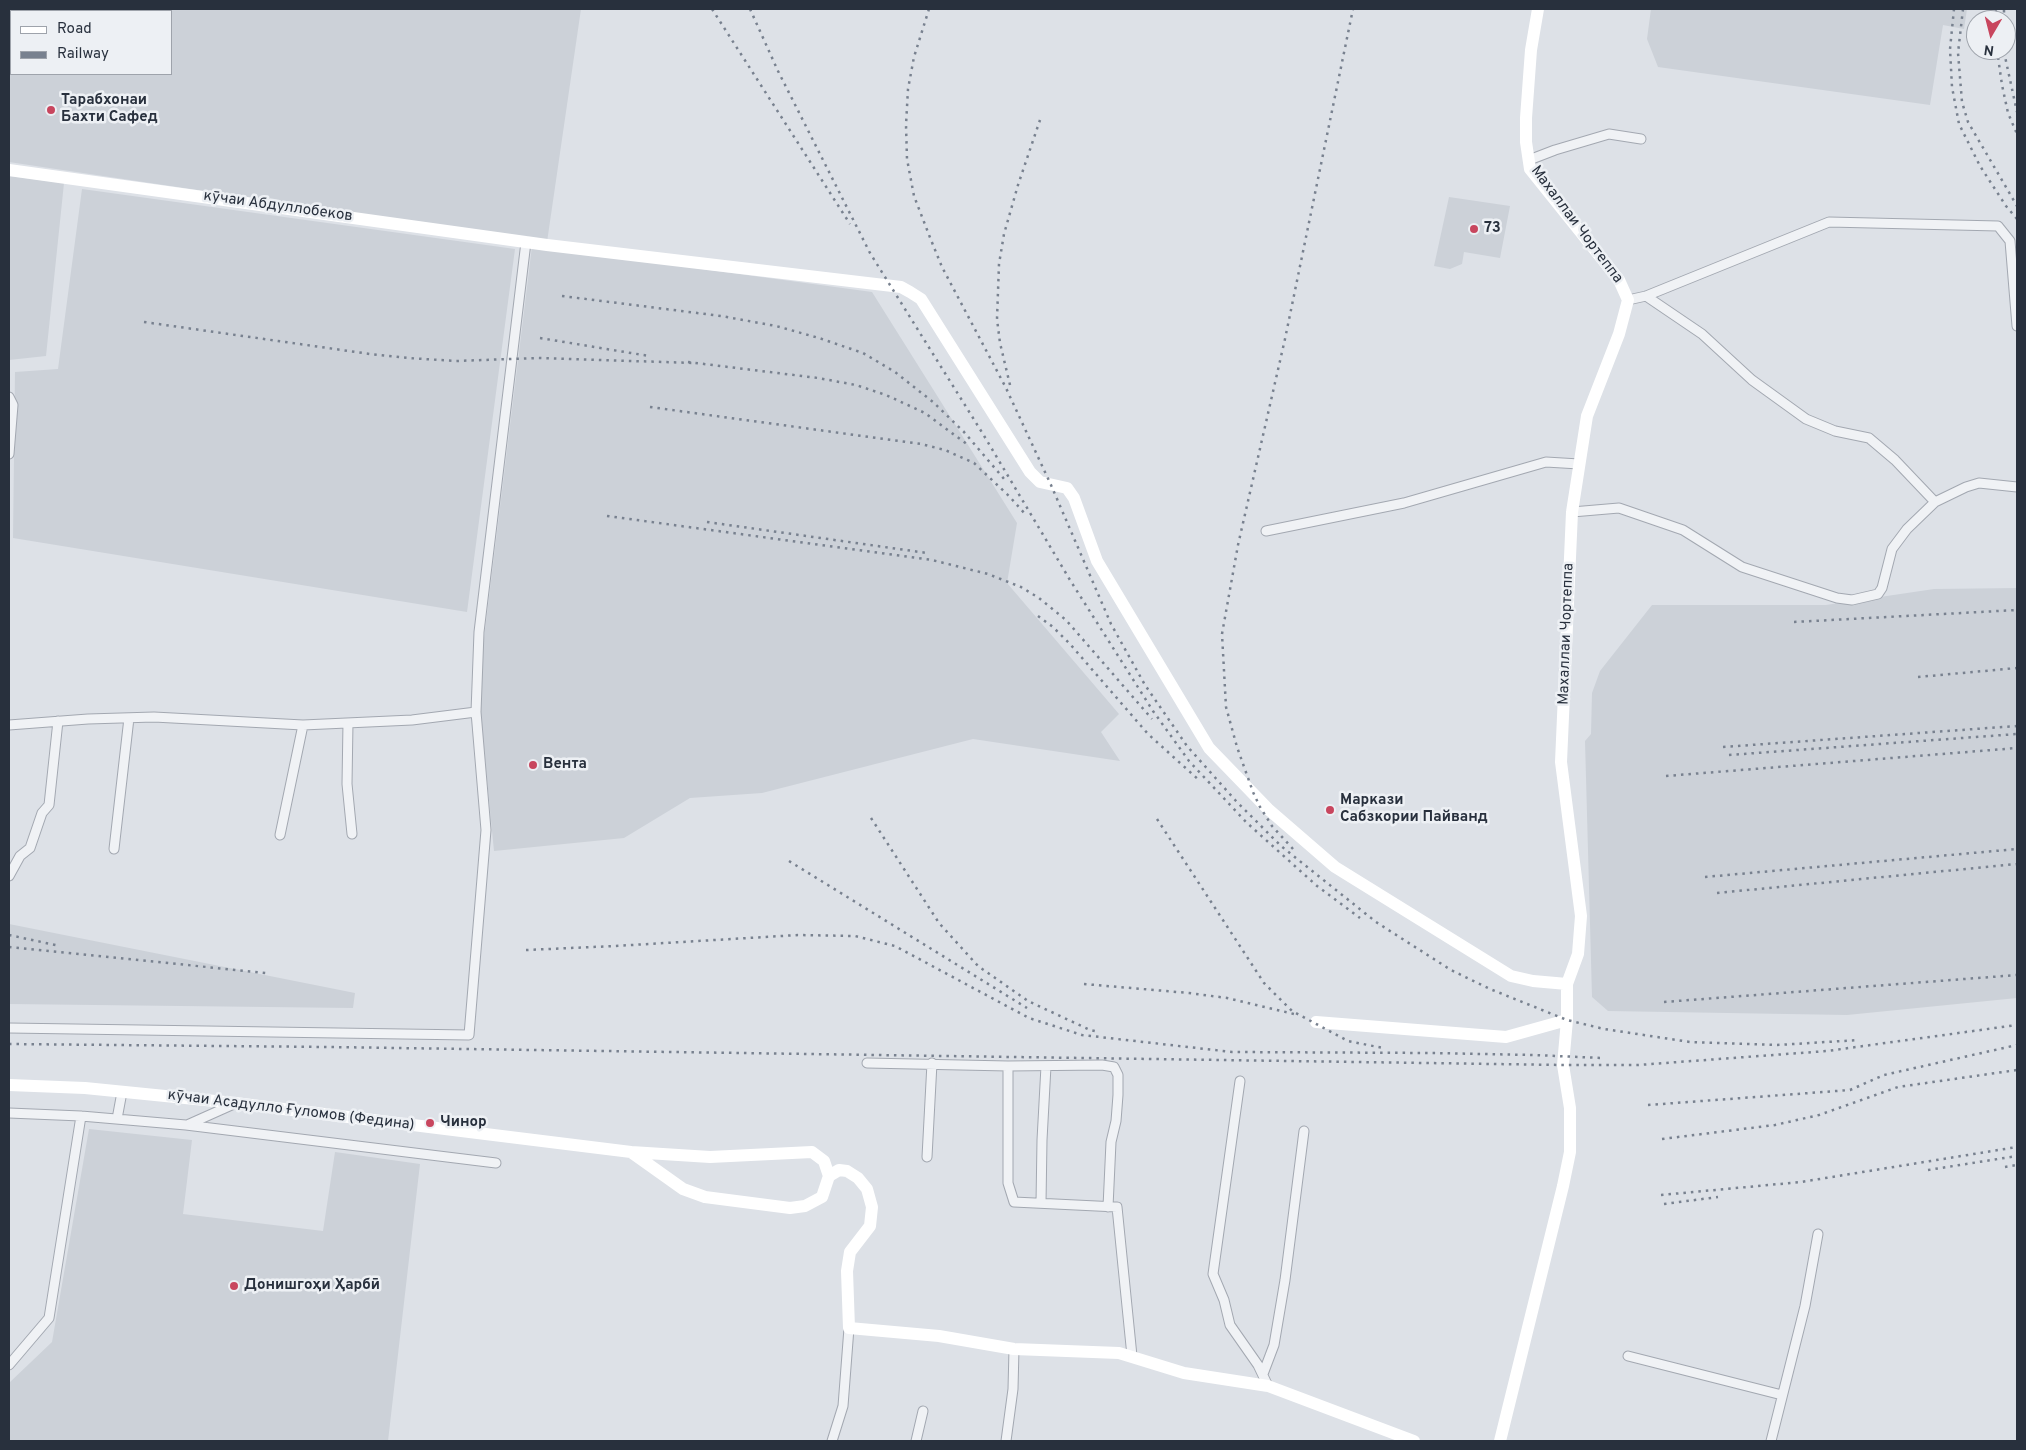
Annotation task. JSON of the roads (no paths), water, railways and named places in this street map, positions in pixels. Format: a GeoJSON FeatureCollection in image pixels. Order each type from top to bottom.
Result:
{"type":"FeatureCollection","features":[{"type":"Feature","properties":{"kind":"street","name":"Махаллаи Чортеппа"},"geometry":{"type":"LineString","coordinates":[[1538,9],[1531,50],[1526,118],[1526,142],[1530,169],[1619,280],[1628,300],[1619,334],[1587,416],[1572,512],[1561,762],[1581,916],[1578,954],[1567,984]]}},
{"type":"Feature","properties":{"kind":"street"},"geometry":{"type":"LineString","coordinates":[[1529,160],[1609,134],[1641,139]]}},
{"type":"Feature","properties":{"kind":"street","name":"кӯчаи Абдуллобеков"},"geometry":{"type":"LineString","coordinates":[[9,170],[547,245],[900,287],[910,292],[921,299],[1030,472],[1040,482],[1067,488],[1074,498],[1098,561],[1209,748],[1268,809],[1335,867],[1511,976],[1532,981],[1567,984]]}},
{"type":"Feature","properties":{"kind":"street"},"geometry":{"type":"LineString","coordinates":[[1628,300],[1646,296],[1829,222],[1998,226],[2010,241],[2017,326]]}},
{"type":"Feature","properties":{"kind":"street"},"geometry":{"type":"LineString","coordinates":[[9,1028],[469,1035],[486,830],[476,712],[479,632],[526,242]]}},
{"type":"Feature","properties":{"kind":"street"},"geometry":{"type":"LineString","coordinates":[[1646,296],[1702,334],[1752,380],[1806,418],[1835,431],[1869,438],[1895,460],[1935,502]]}},
{"type":"Feature","properties":{"kind":"street"},"geometry":{"type":"LineString","coordinates":[[9,397],[13,405],[9,454]]}},
{"type":"Feature","properties":{"kind":"street"},"geometry":{"type":"LineString","coordinates":[[1266,531],[1404,503],[1546,462],[1578,464]]}},
{"type":"Feature","properties":{"kind":"street"},"geometry":{"type":"LineString","coordinates":[[1572,512],[1619,508],[1684,530],[1742,567],[1837,598],[1852,600],[1878,594],[1882,588],[1892,549],[1907,529],[1935,502],[1979,483],[2017,487]]}},
{"type":"Feature","properties":{"kind":"street"},"geometry":{"type":"LineString","coordinates":[[9,725],[164,717],[304,725],[412,720],[476,712]]}},
{"type":"Feature","properties":{"kind":"street"},"geometry":{"type":"LineString","coordinates":[[114,849],[129,718]]}},
{"type":"Feature","properties":{"kind":"street"},"geometry":{"type":"LineString","coordinates":[[9,876],[20,856],[30,848],[42,813],[49,806],[58,721]]}},
{"type":"Feature","properties":{"kind":"street"},"geometry":{"type":"LineString","coordinates":[[348,723],[347,784],[352,834]]}},
{"type":"Feature","properties":{"kind":"street"},"geometry":{"type":"LineString","coordinates":[[280,835],[304,725]]}},
{"type":"Feature","properties":{"kind":"street"},"geometry":{"type":"LineString","coordinates":[[1500,1441],[1570,1152],[1570,1108],[1563,1065],[1567,1020],[1567,984]]}},
{"type":"Feature","properties":{"kind":"street"},"geometry":{"type":"LineString","coordinates":[[1316,1022],[1506,1037],[1567,1020]]}},
{"type":"Feature","properties":{"kind":"street"},"geometry":{"type":"LineString","coordinates":[[867,1063],[1114,1066],[1118,1075],[1118,1095],[1116,1121],[1111,1142],[1108,1206]]}},
{"type":"Feature","properties":{"kind":"street"},"geometry":{"type":"LineString","coordinates":[[927,1158],[932,1063]]}},
{"type":"Feature","properties":{"kind":"street"},"geometry":{"type":"LineString","coordinates":[[1008,1066],[1008,1183],[1014,1202],[1117,1207],[1132,1356]]}},
{"type":"Feature","properties":{"kind":"street"},"geometry":{"type":"LineString","coordinates":[[1041,1203],[1046,1066]]}},
{"type":"Feature","properties":{"kind":"street"},"geometry":{"type":"LineString","coordinates":[[1240,1081],[1213,1274],[1224,1300],[1230,1325],[1266,1380]]}},
{"type":"Feature","properties":{"kind":"street","name":"кӯчаи Асадулло Ғуломов (Федина)"},"geometry":{"type":"LineString","coordinates":[[9,1085],[85,1088],[235,1103],[631,1152],[710,1157],[812,1152],[824,1161],[829,1176],[826,1190],[822,1197],[805,1206],[790,1208],[705,1197],[683,1189],[631,1152]]}},
{"type":"Feature","properties":{"kind":"street"},"geometry":{"type":"LineString","coordinates":[[117,1119],[122,1092]]}},
{"type":"Feature","properties":{"kind":"street"},"geometry":{"type":"LineString","coordinates":[[186,1125],[235,1103]]}},
{"type":"Feature","properties":{"kind":"street"},"geometry":{"type":"LineString","coordinates":[[9,1113],[81,1116],[186,1125],[496,1163]]}},
{"type":"Feature","properties":{"kind":"street"},"geometry":{"type":"LineString","coordinates":[[9,1365],[49,1318],[81,1116]]}},
{"type":"Feature","properties":{"kind":"street"},"geometry":{"type":"LineString","coordinates":[[1266,1380],[1285,1280],[1304,1132]]}},
{"type":"Feature","properties":{"kind":"street"},"geometry":{"type":"LineString","coordinates":[[829,1176],[839,1170],[847,1171],[858,1178],[867,1189],[872,1207],[870,1226],[850,1252],[847,1272],[849,1328],[843,1406],[832,1441]]}},
{"type":"Feature","properties":{"kind":"street"},"geometry":{"type":"LineString","coordinates":[[1771,1441],[1805,1306],[1818,1234]]}},
{"type":"Feature","properties":{"kind":"street"},"geometry":{"type":"LineString","coordinates":[[849,1328],[939,1336],[1014,1349],[1119,1353],[1184,1373],[1266,1380],[1414,1441]]}},
{"type":"Feature","properties":{"kind":"street"},"geometry":{"type":"LineString","coordinates":[[1006,1441],[1014,1349]]}},
{"type":"Feature","properties":{"kind":"street"},"geometry":{"type":"LineString","coordinates":[[1628,1356],[1782,1395]]}},
{"type":"Feature","properties":{"kind":"street"},"geometry":{"type":"LineString","coordinates":[[916,1441],[923,1411]]}},
{"type":"Feature","properties":{"kind":"railway"},"geometry":{"type":"LineString","coordinates":[[712,9],[850,224]]}},
{"type":"Feature","properties":{"kind":"railway"},"geometry":{"type":"LineString","coordinates":[[750,9],[778,71],[870,253],[983,434],[1070,580],[1153,711],[1189,761],[1246,822],[1317,886],[1360,918]]}},
{"type":"Feature","properties":{"kind":"railway"},"geometry":{"type":"LineString","coordinates":[[929,9],[914,57],[908,89],[906,125],[907,159],[914,196],[931,240],[942,267],[1006,388],[1051,485],[1111,624],[1145,685],[1187,746],[1236,801],[1281,846],[1376,922],[1451,970],[1490,989],[1567,1020],[1604,1029],[1690,1042],[1777,1045],[1859,1040]]}},
{"type":"Feature","properties":{"kind":"railway"},"geometry":{"type":"LineString","coordinates":[[1293,849],[1272,826],[1260,807],[1237,747],[1226,707],[1222,634],[1238,545],[1285,339],[1353,9]]}},
{"type":"Feature","properties":{"kind":"railway"},"geometry":{"type":"LineString","coordinates":[[1954,9],[1950,49],[1952,87],[1959,124],[1980,166],[2006,206],[2017,219]]}},
{"type":"Feature","properties":{"kind":"railway"},"geometry":{"type":"LineString","coordinates":[[1963,9],[1958,53],[1962,102],[1968,122],[2017,206]]}},
{"type":"Feature","properties":{"kind":"railway"},"geometry":{"type":"LineString","coordinates":[[1998,60],[2008,113],[2017,134]]}},
{"type":"Feature","properties":{"kind":"railway"},"geometry":{"type":"LineString","coordinates":[[2006,60],[2017,112]]}},
{"type":"Feature","properties":{"kind":"railway"},"geometry":{"type":"LineString","coordinates":[[1010,385],[1000,343],[997,319],[999,264],[1004,234],[1040,120]]}},
{"type":"Feature","properties":{"kind":"railway"},"geometry":{"type":"LineString","coordinates":[[562,296],[721,316],[776,326],[863,353],[895,372],[933,402],[964,432],[1005,480]]}},
{"type":"Feature","properties":{"kind":"railway"},"geometry":{"type":"LineString","coordinates":[[144,322],[408,358],[456,361],[538,358],[695,363]]}},
{"type":"Feature","properties":{"kind":"railway"},"geometry":{"type":"LineString","coordinates":[[540,338],[649,356]]}},
{"type":"Feature","properties":{"kind":"railway"},"geometry":{"type":"LineString","coordinates":[[688,362],[818,378],[856,385],[886,395],[925,413],[968,445]]}},
{"type":"Feature","properties":{"kind":"railway"},"geometry":{"type":"LineString","coordinates":[[650,407],[921,444],[945,450],[974,463],[1026,515]]}},
{"type":"Feature","properties":{"kind":"railway"},"geometry":{"type":"LineString","coordinates":[[607,516],[932,560],[988,574],[1021,587],[1039,598],[1066,620],[1152,719]]}},
{"type":"Feature","properties":{"kind":"railway"},"geometry":{"type":"LineString","coordinates":[[707,522],[927,553]]}},
{"type":"Feature","properties":{"kind":"railway"},"geometry":{"type":"LineString","coordinates":[[1794,622],[2017,610]]}},
{"type":"Feature","properties":{"kind":"railway"},"geometry":{"type":"LineString","coordinates":[[1038,616],[1053,627],[1070,644],[1148,734],[1200,781]]}},
{"type":"Feature","properties":{"kind":"railway"},"geometry":{"type":"LineString","coordinates":[[1918,677],[2017,668]]}},
{"type":"Feature","properties":{"kind":"railway"},"geometry":{"type":"LineString","coordinates":[[1723,747],[2017,726]]}},
{"type":"Feature","properties":{"kind":"railway"},"geometry":{"type":"LineString","coordinates":[[1729,755],[2017,734]]}},
{"type":"Feature","properties":{"kind":"railway"},"geometry":{"type":"LineString","coordinates":[[1666,776],[2017,748]]}},
{"type":"Feature","properties":{"kind":"railway"},"geometry":{"type":"LineString","coordinates":[[871,818],[939,923],[978,966],[1028,1001],[1090,1030],[1099,1032]]}},
{"type":"Feature","properties":{"kind":"railway"},"geometry":{"type":"LineString","coordinates":[[1157,819],[1264,983],[1292,1011],[1348,1041],[1383,1048]]}},
{"type":"Feature","properties":{"kind":"railway"},"geometry":{"type":"LineString","coordinates":[[1705,877],[2017,849]]}},
{"type":"Feature","properties":{"kind":"railway"},"geometry":{"type":"LineString","coordinates":[[789,861],[1027,1008]]}},
{"type":"Feature","properties":{"kind":"railway"},"geometry":{"type":"LineString","coordinates":[[1717,893],[2017,864]]}},
{"type":"Feature","properties":{"kind":"railway"},"geometry":{"type":"LineString","coordinates":[[9,935],[60,946]]}},
{"type":"Feature","properties":{"kind":"railway"},"geometry":{"type":"LineString","coordinates":[[526,950],[798,935],[855,936],[895,946],[1029,1018],[1082,1035],[1232,1052],[1433,1053],[1602,1058]]}},
{"type":"Feature","properties":{"kind":"railway"},"geometry":{"type":"LineString","coordinates":[[9,947],[266,973]]}},
{"type":"Feature","properties":{"kind":"railway"},"geometry":{"type":"LineString","coordinates":[[1664,1002],[2017,975]]}},
{"type":"Feature","properties":{"kind":"railway"},"geometry":{"type":"LineString","coordinates":[[1084,984],[1227,998],[1294,1014]]}},
{"type":"Feature","properties":{"kind":"railway"},"geometry":{"type":"LineString","coordinates":[[9,1044],[1638,1065],[1827,1051],[2017,1025]]}},
{"type":"Feature","properties":{"kind":"railway"},"geometry":{"type":"LineString","coordinates":[[1648,1105],[1850,1090],[1884,1075],[2017,1045]]}},
{"type":"Feature","properties":{"kind":"railway"},"geometry":{"type":"LineString","coordinates":[[1662,1139],[1775,1125],[1819,1115],[1898,1087],[2017,1070]]}},
{"type":"Feature","properties":{"kind":"railway"},"geometry":{"type":"LineString","coordinates":[[1661,1195],[1801,1182],[2017,1147]]}},
{"type":"Feature","properties":{"kind":"railway"},"geometry":{"type":"LineString","coordinates":[[1928,1170],[2017,1156]]}},
{"type":"Feature","properties":{"kind":"railway"},"geometry":{"type":"LineString","coordinates":[[2005,1167],[2017,1165]]}},
{"type":"Feature","properties":{"kind":"railway"},"geometry":{"type":"LineString","coordinates":[[1664,1204],[1718,1197]]}},
{"type":"Feature","properties":{"kind":"place","name":"Тарабхонаи Бахти Сафед"},"geometry":{"type":"Point","coordinates":[51,110]}},
{"type":"Feature","properties":{"kind":"place","name":"73"},"geometry":{"type":"Point","coordinates":[1474,229]}},
{"type":"Feature","properties":{"kind":"place","name":"Вента"},"geometry":{"type":"Point","coordinates":[533,765]}},
{"type":"Feature","properties":{"kind":"place","name":"Маркази Сабзкории Пайванд"},"geometry":{"type":"Point","coordinates":[1330,810]}},
{"type":"Feature","properties":{"kind":"place","name":"Чинор"},"geometry":{"type":"Point","coordinates":[430,1123]}},
{"type":"Feature","properties":{"kind":"place","name":"Донишгоҳи Ҳарбӣ"},"geometry":{"type":"Point","coordinates":[234,1286]}}]}
